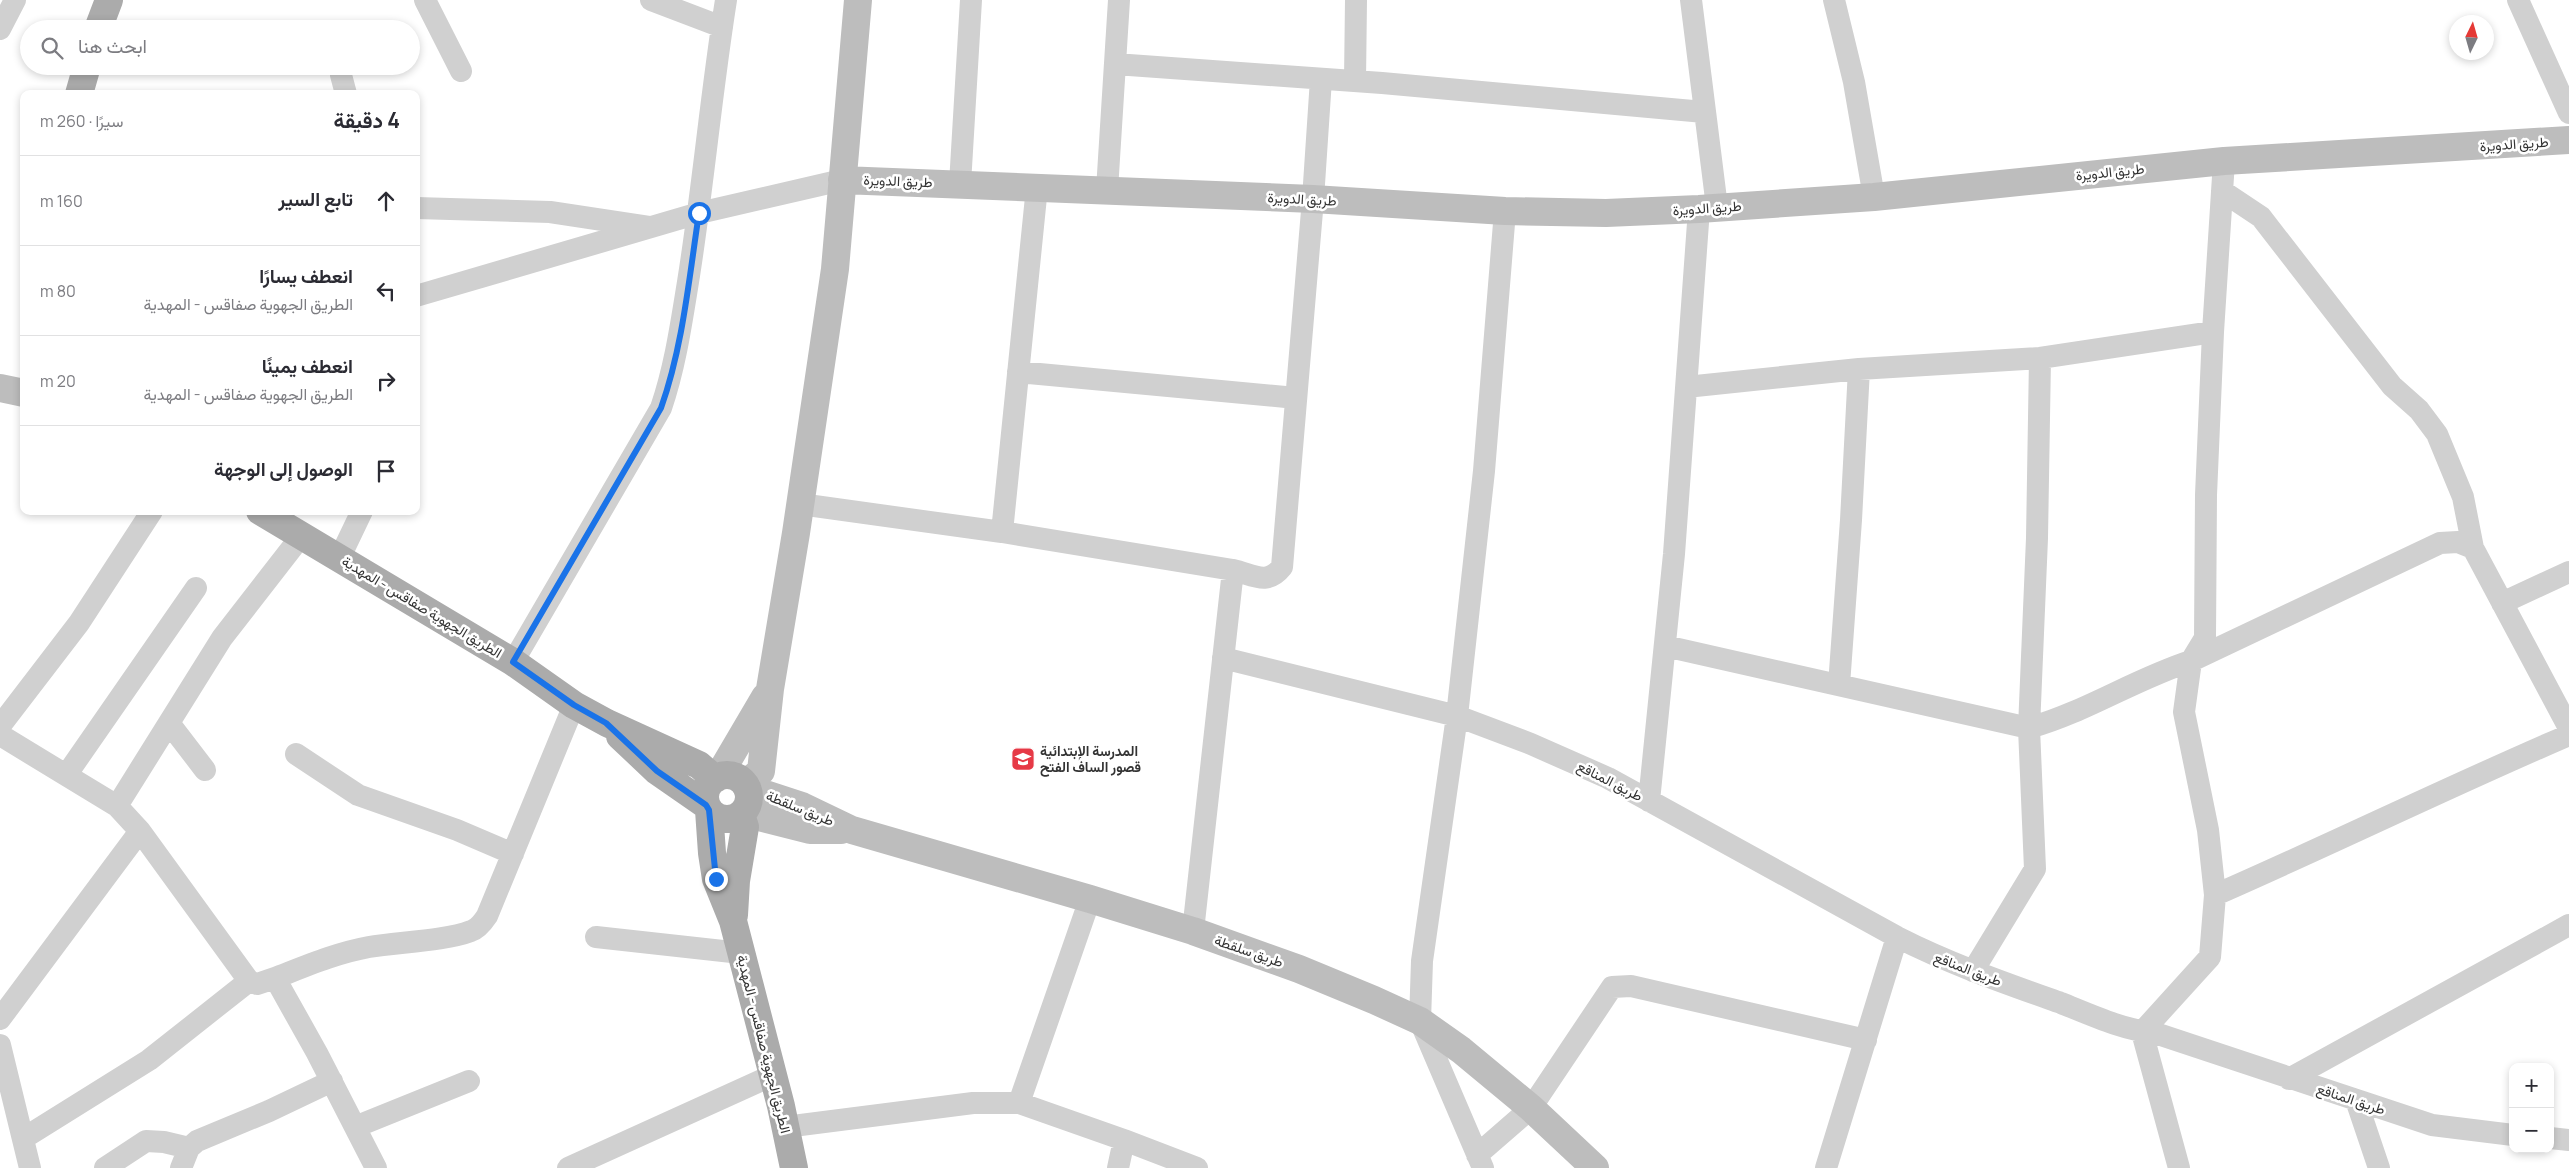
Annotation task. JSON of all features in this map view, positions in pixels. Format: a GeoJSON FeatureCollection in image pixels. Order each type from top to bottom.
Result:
{"type":"FeatureCollection","features":[{"type":"Feature","properties":{"kind":"main road"},"geometry":{"type":"LineString","coordinates":[[101,20],[109,0]]}},
{"type":"Feature","properties":{"kind":"main road"},"geometry":{"type":"LineString","coordinates":[[80,90],[84,75]]}},
{"type":"Feature","properties":{"kind":"main road","name":"الطريق الجهوية صفاقس - المهدية"},"geometry":{"type":"LineString","coordinates":[[267,515],[513,662],[574,705],[606,723],[699,765],[717,778]]}},
{"type":"Feature","properties":{"kind":"main road","name":"الطريق الجهوية صفاقس - المهدية"},"geometry":{"type":"LineString","coordinates":[[606,723],[657,771],[724,819],[744,800]]}},
{"type":"Feature","properties":{"kind":"main road","name":"الطريق الجهوية صفاقس - المهدية"},"geometry":{"type":"LineString","coordinates":[[733,921],[737,872],[745,827],[744,800],[730,775],[717,778],[707,788],[716,879],[733,921],[773,1075],[794,1168]]}},
{"type":"Feature","properties":{"kind":"street"},"geometry":{"type":"LineString","coordinates":[[0,29],[14,0]]}},
{"type":"Feature","properties":{"kind":"street"},"geometry":{"type":"LineString","coordinates":[[425,0],[461,71]]}},
{"type":"Feature","properties":{"kind":"street"},"geometry":{"type":"LineString","coordinates":[[650,0],[722,28]]}},
{"type":"Feature","properties":{"kind":"street"},"geometry":{"type":"LineString","coordinates":[[513,662],[661,408],[671,380],[699,213],[726,0]]}},
{"type":"Feature","properties":{"kind":"street"},"geometry":{"type":"LineString","coordinates":[[744,800],[761,771],[770,690],[800,504],[834,269],[858,0]]}},
{"type":"Feature","properties":{"kind":"street"},"geometry":{"type":"LineString","coordinates":[[960,184],[971,0]]}},
{"type":"Feature","properties":{"kind":"street"},"geometry":{"type":"LineString","coordinates":[[1107,190],[1119,0]]}},
{"type":"Feature","properties":{"kind":"street"},"geometry":{"type":"LineString","coordinates":[[1355,82],[1356,0]]}},
{"type":"Feature","properties":{"kind":"street"},"geometry":{"type":"LineString","coordinates":[[1650,801],[1665,646],[1686,387],[1708,208],[1704,112],[1691,0]]}},
{"type":"Feature","properties":{"kind":"street"},"geometry":{"type":"LineString","coordinates":[[1834,0],[1854,82],[1874,197]]}},
{"type":"Feature","properties":{"kind":"street"},"geometry":{"type":"LineString","coordinates":[[2518,0],[2569,114]]}},
{"type":"Feature","properties":{"kind":"street"},"geometry":{"type":"LineString","coordinates":[[1115,64],[1321,79],[1704,112]]}},
{"type":"Feature","properties":{"kind":"street"},"geometry":{"type":"LineString","coordinates":[[800,504],[1002,532],[1233,570],[1268,579],[1274,576],[1282,567],[1313,199],[1321,79]]}},
{"type":"Feature","properties":{"kind":"street","name":"طريق الدويرة"},"geometry":{"type":"LineString","coordinates":[[842,180],[1313,199],[1505,211],[1606,212],[1708,208],[1874,197],[2224,161],[2569,140]]}},
{"type":"Feature","properties":{"kind":"street"},"geometry":{"type":"LineString","coordinates":[[2179,1168],[2142,1032],[2210,957],[2215,895],[2208,830],[2184,712],[2191,661],[2205,638],[2206,495],[2213,332],[2224,161]]}},
{"type":"Feature","properties":{"kind":"street"},"geometry":{"type":"LineString","coordinates":[[420,295],[699,213],[842,180]]}},
{"type":"Feature","properties":{"kind":"street"},"geometry":{"type":"LineString","coordinates":[[1002,532],[1037,187]]}},
{"type":"Feature","properties":{"kind":"street"},"geometry":{"type":"LineString","coordinates":[[2215,895],[2308,855],[2478,774],[2568,727],[2473,548],[2463,497],[2437,434],[2419,410],[2392,386],[2261,218],[2222,191]]}},
{"type":"Feature","properties":{"kind":"street"},"geometry":{"type":"LineString","coordinates":[[420,208],[550,212],[611,219],[652,227]]}},
{"type":"Feature","properties":{"kind":"street"},"geometry":{"type":"LineString","coordinates":[[1505,211],[1484,471],[1457,716],[1422,961],[1420,1021],[1480,1162],[1531,1108],[1597,1006],[1612,987],[1631,986],[1866,1040]]}},
{"type":"Feature","properties":{"kind":"street"},"geometry":{"type":"LineString","coordinates":[[1686,387],[1859,369],[2040,358],[2213,332]]}},
{"type":"Feature","properties":{"kind":"street"},"geometry":{"type":"LineString","coordinates":[[1973,972],[2035,869],[2030,728],[2037,538],[2040,358]]}},
{"type":"Feature","properties":{"kind":"street"},"geometry":{"type":"LineString","coordinates":[[1839,686],[1852,520],[1859,369]]}},
{"type":"Feature","properties":{"kind":"street"},"geometry":{"type":"LineString","coordinates":[[1018,372],[1296,398]]}},
{"type":"Feature","properties":{"kind":"street"},"geometry":{"type":"LineString","coordinates":[[0,388],[20,392]]}},
{"type":"Feature","properties":{"kind":"street"},"geometry":{"type":"LineString","coordinates":[[0,726],[79,623],[149,515]]}},
{"type":"Feature","properties":{"kind":"street"},"geometry":{"type":"LineString","coordinates":[[340,558],[360,515]]}},
{"type":"Feature","properties":{"kind":"street"},"geometry":{"type":"LineString","coordinates":[[118,806],[222,638],[302,535]]}},
{"type":"Feature","properties":{"kind":"street"},"geometry":{"type":"LineString","coordinates":[[1665,646],[2030,728],[2052,722],[2157,672],[2191,661],[2440,543],[2458,542],[2473,548]]}},
{"type":"Feature","properties":{"kind":"street"},"geometry":{"type":"LineString","coordinates":[[1193,931],[1233,570]]}},
{"type":"Feature","properties":{"kind":"street"},"geometry":{"type":"LineString","coordinates":[[2502,603],[2569,572]]}},
{"type":"Feature","properties":{"kind":"street"},"geometry":{"type":"LineString","coordinates":[[67,774],[196,588]]}},
{"type":"Feature","properties":{"kind":"street","name":"طريق المناقع"},"geometry":{"type":"LineString","coordinates":[[1223,658],[1457,716],[1608,778],[1897,937],[1933,956],[1973,972],[2142,1032],[2155,1033],[2432,1125],[2509,1135]]}},
{"type":"Feature","properties":{"kind":"street"},"geometry":{"type":"LineString","coordinates":[[717,778],[770,690]]}},
{"type":"Feature","properties":{"kind":"street"},"geometry":{"type":"LineString","coordinates":[[0,734],[118,806],[140,831],[249,981],[257,984],[335,955],[376,946],[472,931],[480,926],[487,916],[574,705]]}},
{"type":"Feature","properties":{"kind":"street"},"geometry":{"type":"LineString","coordinates":[[169,723],[206,770]]}},
{"type":"Feature","properties":{"kind":"street"},"geometry":{"type":"LineString","coordinates":[[296,754],[358,795],[458,830],[513,854]]}},
{"type":"Feature","properties":{"kind":"street","name":"طريق سلقطة"},"geometry":{"type":"LineString","coordinates":[[744,800],[810,830],[852,830],[1090,899],[1193,931],[1299,968],[1420,1021],[1461,1050],[1531,1108],[1595,1168]]}},
{"type":"Feature","properties":{"kind":"street"},"geometry":{"type":"LineString","coordinates":[[0,1019],[140,831]]}},
{"type":"Feature","properties":{"kind":"street"},"geometry":{"type":"LineString","coordinates":[[1019,1103],[1090,899]]}},
{"type":"Feature","properties":{"kind":"street"},"geometry":{"type":"LineString","coordinates":[[2289,1079],[2569,925]]}},
{"type":"Feature","properties":{"kind":"street"},"geometry":{"type":"LineString","coordinates":[[596,937],[741,953]]}},
{"type":"Feature","properties":{"kind":"street"},"geometry":{"type":"LineString","coordinates":[[1833,1167],[1866,1040],[1897,937]]}},
{"type":"Feature","properties":{"kind":"street"},"geometry":{"type":"LineString","coordinates":[[275,978],[332,1081],[376,1168]]}},
{"type":"Feature","properties":{"kind":"street"},"geometry":{"type":"LineString","coordinates":[[24,1138],[149,1060],[249,981]]}},
{"type":"Feature","properties":{"kind":"street"},"geometry":{"type":"LineString","coordinates":[[0,1045],[30,1168]]}},
{"type":"Feature","properties":{"kind":"street"},"geometry":{"type":"LineString","coordinates":[[568,1168],[773,1075]]}},
{"type":"Feature","properties":{"kind":"street"},"geometry":{"type":"LineString","coordinates":[[105,1168],[146,1141],[164,1142],[185,1158],[197,1141],[269,1111],[332,1081]]}},
{"type":"Feature","properties":{"kind":"street"},"geometry":{"type":"LineString","coordinates":[[355,1127],[469,1081]]}},
{"type":"Feature","properties":{"kind":"street"},"geometry":{"type":"LineString","coordinates":[[2356,1100],[2379,1168]]}},
{"type":"Feature","properties":{"kind":"street"},"geometry":{"type":"LineString","coordinates":[[785,1127],[932,1110],[973,1103],[1019,1103],[1197,1168]]}},
{"type":"Feature","properties":{"kind":"street"},"geometry":{"type":"LineString","coordinates":[[2554,1138],[2569,1140]]}},
{"type":"Feature","properties":{"kind":"street"},"geometry":{"type":"LineString","coordinates":[[1118,1168],[1124,1140]]}},
{"type":"Feature","properties":{"kind":"place","name":"المدرسة الإبتدائية قصور الساف الفتح"},"geometry":{"type":"Point","coordinates":[1023,759]}},
{"type":"Feature","properties":{"kind":"route"},"geometry":{"type":"LineString","coordinates":[[699,213],[677,353],[671,380],[661,408],[513,662],[574,705],[606,723],[657,771],[686,793],[706,805],[709,810],[716,879]]}}]}
